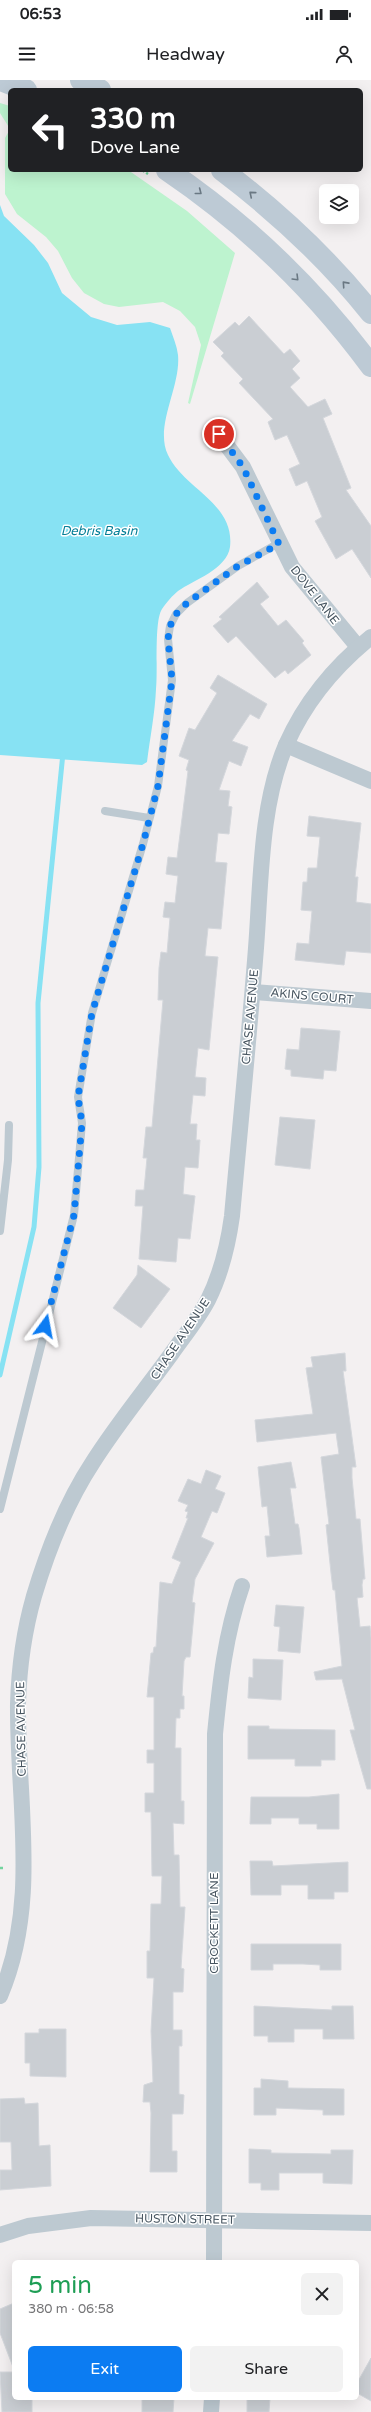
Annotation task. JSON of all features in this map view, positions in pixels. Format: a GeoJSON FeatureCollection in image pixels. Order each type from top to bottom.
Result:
{"type":"FeatureCollection","features":[{"type":"Feature","properties":{"kind":"main road"},"geometry":{"type":"LineString","coordinates":[[81,80],[96,88]]}},
{"type":"Feature","properties":{"kind":"main road"},"geometry":{"type":"LineString","coordinates":[[170,172],[233,219],[291,273],[371,366]]}},
{"type":"Feature","properties":{"kind":"main road"},"geometry":{"type":"LineString","coordinates":[[224,172],[277,216],[329,266],[371,314]]}},
{"type":"Feature","properties":{"kind":"street","name":"DOVE LANE"},"geometry":{"type":"LineString","coordinates":[[219,434],[243,467],[279,544],[306,587],[358,647]]}},
{"type":"Feature","properties":{"kind":"street","name":"CHASE AVENUE"},"geometry":{"type":"LineString","coordinates":[[0,1996],[11,1969],[23,1913],[22,1783],[18,1705],[24,1639],[34,1598],[59,1524],[76,1490],[104,1446],[192,1326],[207,1301],[220,1273],[228,1246],[232,1216],[253,992],[267,819],[274,782],[286,745],[300,716],[334,670],[371,637]]}},
{"type":"Feature","properties":{"kind":"street"},"geometry":{"type":"LineString","coordinates":[[286,745],[371,781]]}},
{"type":"Feature","properties":{"kind":"street","name":"AKINS COURT"},"geometry":{"type":"LineString","coordinates":[[253,992],[371,1001]]}},
{"type":"Feature","properties":{"kind":"street","name":"CROCKETT LANE"},"geometry":{"type":"LineString","coordinates":[[214,2260],[215,1734],[222,1661],[227,1634],[242,1586]]}},
{"type":"Feature","properties":{"kind":"street","name":"HUSTON STREET"},"geometry":{"type":"LineString","coordinates":[[0,2235],[28,2226],[91,2218],[215,2219],[371,2223]]}},
{"type":"Feature","properties":{"kind":"street"},"geometry":{"type":"LineString","coordinates":[[211,2412],[212,2400]]}},
{"type":"Feature","properties":{"kind":"lane"},"geometry":{"type":"LineString","coordinates":[[0,1509],[74,1215],[82,1123],[78,1097],[92,1013],[143,844],[148,818],[158,786],[172,680],[168,639],[170,626],[176,614],[187,603],[238,566],[279,544]]}},
{"type":"Feature","properties":{"kind":"lane"},"geometry":{"type":"LineString","coordinates":[[105,811],[148,818]]}},
{"type":"Feature","properties":{"kind":"lane"},"geometry":{"type":"LineString","coordinates":[[0,1231],[8,1160],[9,1125]]}},
{"type":"Feature","properties":{"kind":"green space"},"geometry":{"type":"Polygon","coordinates":[[[0,103],[8,105],[8,126],[0,113],[0,103]]]}},
{"type":"Feature","properties":{"kind":"green space"},"geometry":{"type":"Polygon","coordinates":[[[8,133],[8,172],[131,172],[187,211],[235,253],[190,404],[188,403],[201,345],[195,327],[180,311],[163,302],[119,307],[104,304],[84,293],[72,278],[58,251],[46,237],[17,214],[5,194],[5,138],[8,133]]]}},
{"type":"Feature","properties":{"kind":"water","name":"Debris Basin"},"geometry":{"type":"Polygon","coordinates":[[[0,205],[4,216],[34,245],[48,263],[62,293],[91,317],[117,325],[150,322],[170,328],[176,345],[178,367],[164,432],[168,455],[175,467],[185,478],[217,508],[225,519],[229,532],[230,547],[228,555],[223,562],[209,573],[178,591],[162,609],[157,635],[157,681],[155,707],[147,762],[142,765],[0,755],[0,205]]]}},
{"type":"Feature","properties":{"kind":"building"},"geometry":{"type":"Polygon","coordinates":[[[249,316],[284,354],[290,349],[300,361],[292,369],[300,378],[290,387],[308,407],[325,399],[332,414],[323,418],[351,488],[346,490],[371,526],[371,578],[352,549],[336,559],[315,521],[322,517],[307,481],[296,486],[289,469],[300,464],[287,435],[275,440],[268,422],[273,419],[239,383],[243,379],[221,356],[224,353],[213,342],[235,322],[239,326],[249,316]]]}},
{"type":"Feature","properties":{"kind":"building"},"geometry":{"type":"Polygon","coordinates":[[[257,582],[269,597],[260,604],[278,626],[286,620],[304,641],[302,643],[311,655],[288,674],[285,670],[275,678],[236,636],[228,643],[213,626],[222,619],[219,617],[257,582]]]}},
{"type":"Feature","properties":{"kind":"building"},"geometry":{"type":"Polygon","coordinates":[[[218,675],[267,704],[259,719],[250,714],[232,741],[248,747],[241,766],[229,761],[219,790],[230,791],[228,806],[232,807],[229,834],[218,833],[215,862],[227,863],[221,929],[208,928],[205,956],[218,957],[209,1050],[198,1048],[195,1077],[206,1078],[205,1096],[193,1095],[190,1124],[197,1124],[196,1140],[200,1140],[198,1168],[185,1167],[183,1194],[195,1196],[190,1239],[178,1238],[176,1262],[139,1259],[143,1206],[135,1206],[136,1190],[144,1190],[147,1158],[143,1158],[146,1127],[152,1127],[163,1000],[158,1000],[159,968],[161,952],[167,953],[170,918],[163,917],[165,902],[175,903],[178,876],[166,874],[168,857],[177,858],[188,771],[186,770],[189,760],[179,756],[189,728],[195,730],[217,693],[210,688],[218,675]]]}},
{"type":"Feature","properties":{"kind":"building"},"geometry":{"type":"Polygon","coordinates":[[[309,816],[361,823],[355,877],[358,877],[356,902],[371,904],[371,953],[346,951],[344,965],[295,960],[297,943],[309,944],[312,911],[301,910],[303,882],[307,882],[308,868],[317,868],[320,837],[307,836],[309,816]]]}},
{"type":"Feature","properties":{"kind":"building"},"geometry":{"type":"Polygon","coordinates":[[[301,1028],[340,1031],[336,1071],[324,1070],[323,1079],[291,1076],[291,1070],[285,1069],[287,1049],[299,1050],[301,1028]]]}},
{"type":"Feature","properties":{"kind":"building"},"geometry":{"type":"Polygon","coordinates":[[[280,1117],[315,1120],[310,1169],[275,1165],[280,1117]]]}},
{"type":"Feature","properties":{"kind":"building"},"geometry":{"type":"Polygon","coordinates":[[[138,1265],[170,1289],[141,1328],[113,1308],[137,1275],[138,1265]]]}},
{"type":"Feature","properties":{"kind":"building"},"geometry":{"type":"Polygon","coordinates":[[[345,1353],[346,1371],[343,1371],[356,1467],[352,1467],[352,1478],[356,1519],[360,1519],[365,1579],[363,1579],[362,1585],[363,1597],[357,1598],[360,1627],[370,1626],[371,1638],[371,1789],[367,1789],[350,1730],[355,1730],[342,1679],[316,1680],[314,1672],[342,1666],[335,1590],[333,1590],[326,1525],[329,1524],[321,1457],[339,1454],[336,1433],[257,1442],[255,1420],[313,1414],[306,1368],[313,1367],[311,1357],[345,1353]]]}},
{"type":"Feature","properties":{"kind":"building"},"geometry":{"type":"Polygon","coordinates":[[[291,1462],[296,1488],[290,1488],[295,1524],[298,1524],[299,1528],[302,1554],[267,1557],[265,1536],[270,1536],[267,1506],[262,1507],[258,1467],[291,1462]]]}},
{"type":"Feature","properties":{"kind":"building"},"geometry":{"type":"Polygon","coordinates":[[[206,1470],[221,1476],[215,1489],[225,1493],[217,1513],[212,1511],[201,1537],[214,1543],[195,1579],[192,1602],[195,1603],[190,1657],[186,1657],[184,1661],[182,1696],[184,1696],[184,1709],[180,1709],[180,1718],[176,1718],[175,1748],[181,1748],[181,1801],[184,1801],[184,1824],[173,1823],[174,1855],[179,1855],[180,1907],[185,1907],[181,1968],[184,1969],[183,1992],[173,1992],[173,2030],[182,2030],[182,2046],[179,2046],[179,2094],[184,2095],[183,2114],[172,2114],[172,2151],[177,2151],[177,2172],[150,2172],[150,2102],[143,2102],[144,2085],[153,2082],[151,2031],[154,1978],[147,1978],[147,1951],[150,1951],[151,1904],[161,1904],[162,1876],[152,1876],[151,1812],[145,1812],[145,1793],[154,1793],[154,1763],[147,1763],[147,1750],[154,1750],[154,1697],[147,1697],[151,1653],[153,1653],[154,1647],[156,1647],[160,1582],[172,1584],[181,1562],[172,1558],[188,1518],[186,1518],[188,1512],[185,1511],[188,1505],[178,1501],[188,1479],[201,1484],[206,1470]]]}},
{"type":"Feature","properties":{"kind":"building"},"geometry":{"type":"Polygon","coordinates":[[[276,1605],[304,1607],[300,1653],[278,1651],[280,1627],[274,1626],[276,1605]]]}},
{"type":"Feature","properties":{"kind":"building"},"geometry":{"type":"Polygon","coordinates":[[[253,1659],[283,1660],[281,1700],[248,1698],[249,1677],[253,1678],[253,1659]]]}},
{"type":"Feature","properties":{"kind":"building"},"geometry":{"type":"Polygon","coordinates":[[[248,1726],[269,1726],[269,1729],[335,1730],[335,1760],[321,1760],[321,1766],[295,1766],[295,1759],[248,1759],[248,1726]]]}},
{"type":"Feature","properties":{"kind":"building"},"geometry":{"type":"Polygon","coordinates":[[[339,1794],[339,1829],[317,1829],[317,1824],[299,1824],[299,1818],[271,1818],[271,1824],[250,1824],[251,1797],[309,1797],[339,1794]]]}},
{"type":"Feature","properties":{"kind":"building"},"geometry":{"type":"Polygon","coordinates":[[[250,1861],[272,1861],[273,1866],[348,1862],[348,1892],[334,1892],[334,1899],[308,1899],[308,1885],[281,1885],[281,1895],[251,1895],[250,1861]]]}},
{"type":"Feature","properties":{"kind":"building"},"geometry":{"type":"Polygon","coordinates":[[[251,1944],[341,1944],[341,1970],[320,1970],[320,1965],[273,1964],[273,1970],[251,1970],[251,1944]]]}},
{"type":"Feature","properties":{"kind":"building"},"geometry":{"type":"Polygon","coordinates":[[[254,2006],[332,2010],[332,2006],[353,2006],[354,2039],[323,2039],[323,2029],[294,2029],[294,2042],[268,2042],[268,2036],[254,2036],[254,2006]]]}},
{"type":"Feature","properties":{"kind":"building"},"geometry":{"type":"Polygon","coordinates":[[[39,2029],[66,2029],[66,2077],[30,2076],[30,2063],[25,2063],[25,2033],[39,2033],[39,2029]]]}},
{"type":"Feature","properties":{"kind":"building"},"geometry":{"type":"Polygon","coordinates":[[[261,2079],[288,2081],[288,2088],[344,2089],[344,2115],[323,2115],[323,2110],[276,2108],[276,2115],[254,2115],[254,2088],[261,2088],[261,2079]]]}},
{"type":"Feature","properties":{"kind":"building"},"geometry":{"type":"Polygon","coordinates":[[[24,2098],[25,2104],[38,2103],[39,2146],[50,2145],[51,2186],[0,2190],[0,2170],[12,2170],[11,2142],[0,2142],[0,2099],[24,2098]]]}},
{"type":"Feature","properties":{"kind":"building"},"geometry":{"type":"Polygon","coordinates":[[[249,2149],[271,2150],[271,2153],[331,2154],[331,2150],[353,2150],[352,2184],[323,2183],[323,2173],[279,2173],[279,2190],[261,2190],[261,2183],[249,2183],[249,2149]]]}},
{"type":"Feature","properties":{"kind":"building"},"geometry":{"type":"Polygon","coordinates":[[[12,2304],[12,2364],[0,2333],[0,2309],[12,2304]]]}},
{"type":"Feature","properties":{"kind":"building"},"geometry":{"type":"Polygon","coordinates":[[[371,2358],[371,2401],[359,2394],[359,2379],[371,2358]]]}},
{"type":"Feature","properties":{"kind":"building"},"geometry":{"type":"Polygon","coordinates":[[[0,2372],[12,2372],[12,2400],[32,2400],[32,2412],[2,2412],[0,2372]]]}},
{"type":"Feature","properties":{"kind":"building"},"geometry":{"type":"Polygon","coordinates":[[[142,2400],[174,2400],[173,2412],[142,2412],[142,2400]]]}},
{"type":"Feature","properties":{"kind":"building"},"geometry":{"type":"Polygon","coordinates":[[[247,2400],[270,2400],[269,2412],[247,2412],[247,2400]]]}},
{"type":"Feature","properties":{"kind":"waterway"},"geometry":{"type":"LineString","coordinates":[[0,1375],[34,1227],[39,1167],[38,1003],[63,753]]}},
{"type":"Feature","properties":{"kind":"route"},"geometry":{"type":"LineString","coordinates":[[45,1326],[74,1215],[82,1123],[78,1097],[92,1013],[119,918],[143,844],[148,818],[158,786],[172,680],[168,639],[170,626],[176,614],[187,603],[238,566],[257,554],[279,544],[256,490],[232,450],[219,434]]}}]}
